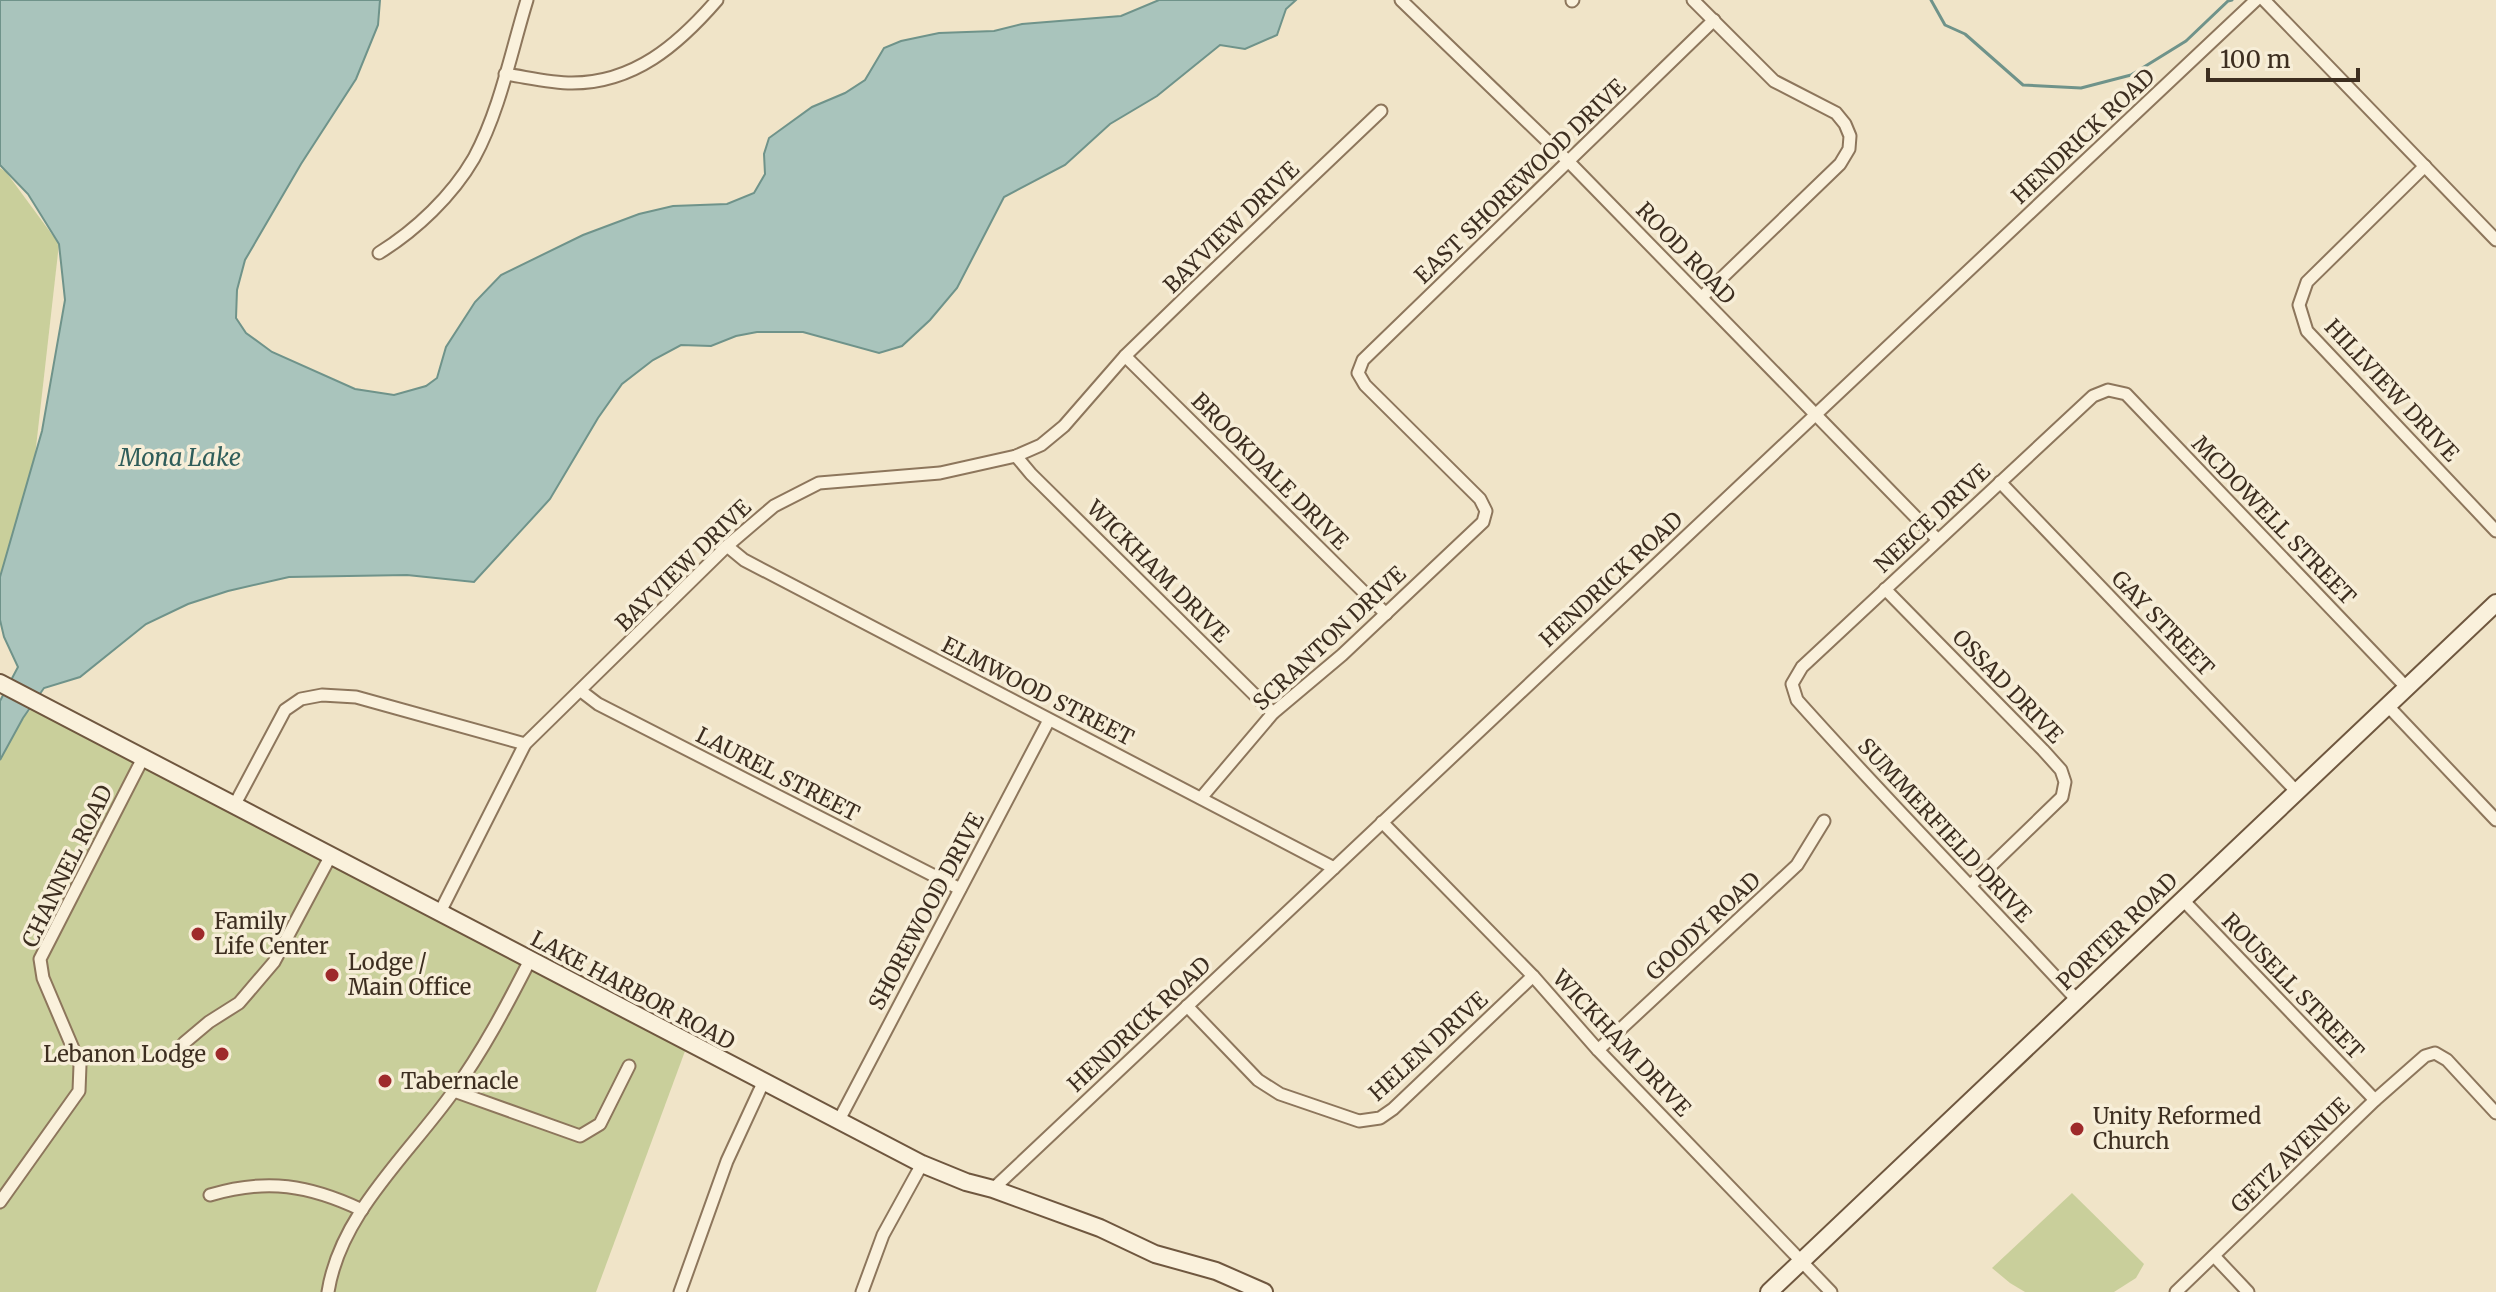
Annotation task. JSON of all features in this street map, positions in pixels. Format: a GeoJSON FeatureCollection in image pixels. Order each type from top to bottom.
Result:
{"type":"FeatureCollection","features":[{"type":"Feature","properties":{"kind":"street"},"geometry":{"type":"LineString","coordinates":[[379,253],[414,228],[450,191],[473,159],[487,130],[527,0]]}},
{"type":"Feature","properties":{"kind":"street"},"geometry":{"type":"LineString","coordinates":[[505,74],[571,83],[616,78],[656,59],[717,0]]}},
{"type":"Feature","properties":{"kind":"street","name":"ROOD ROAD"},"geometry":{"type":"LineString","coordinates":[[1401,0],[1569,162],[1937,539]]}},
{"type":"Feature","properties":{"kind":"street"},"geometry":{"type":"LineString","coordinates":[[1693,0],[1774,81],[1836,113],[1850,136],[1849,149],[1840,164],[1702,297]]}},
{"type":"Feature","properties":{"kind":"street","name":"HENDRICK ROAD"},"geometry":{"type":"LineString","coordinates":[[993,1189],[2256,0]]}},
{"type":"Feature","properties":{"kind":"street"},"geometry":{"type":"LineString","coordinates":[[2264,0],[2496,240]]}},
{"type":"Feature","properties":{"kind":"street","name":"EAST SHOREWOOD DRIVE"},"geometry":{"type":"LineString","coordinates":[[1486,511],[1480,499],[1365,385],[1358,373],[1363,360],[1714,20]]}},
{"type":"Feature","properties":{"kind":"street","name":"BAYVIEW DRIVE"},"geometry":{"type":"LineString","coordinates":[[439,914],[525,744],[727,546],[774,506],[819,483],[940,473],[1016,456],[1041,445],[1064,426],[1125,356],[1381,111]]}},
{"type":"Feature","properties":{"kind":"street","name":"HILLVIEW DRIVE"},"geometry":{"type":"LineString","coordinates":[[2425,166],[2307,282],[2299,305],[2307,331],[2496,531]]}},
{"type":"Feature","properties":{"kind":"street","name":"BROOKDALE DRIVE"},"geometry":{"type":"LineString","coordinates":[[1125,356],[1386,614]]}},
{"type":"Feature","properties":{"kind":"street","name":"NEECE DRIVE"},"geometry":{"type":"LineString","coordinates":[[1792,684],[1802,667],[1937,539],[2093,396],[2108,390]]}},
{"type":"Feature","properties":{"kind":"street","name":"MCDOWELL STREET"},"geometry":{"type":"LineString","coordinates":[[2108,390],[2126,394],[2406,687]]}},
{"type":"Feature","properties":{"kind":"street","name":"WICKHAM DRIVE"},"geometry":{"type":"LineString","coordinates":[[1016,456],[1273,713]]}},
{"type":"Feature","properties":{"kind":"street","name":"GAY STREET"},"geometry":{"type":"LineString","coordinates":[[2000,482],[2296,791]]}},
{"type":"Feature","properties":{"kind":"street","name":"SCRANTON DRIVE"},"geometry":{"type":"LineString","coordinates":[[1201,798],[1273,713],[1386,614],[1483,522],[1486,511]]}},
{"type":"Feature","properties":{"kind":"street","name":"ELMWOOD STREET"},"geometry":{"type":"LineString","coordinates":[[727,546],[744,560],[1334,868]]}},
{"type":"Feature","properties":{"kind":"street","name":"OSSAD DRIVE"},"geometry":{"type":"LineString","coordinates":[[1885,589],[2043,750],[2061,770],[2065,782],[2062,797],[2050,811],[1971,885]]}},
{"type":"Feature","properties":{"kind":"street","name":"PORTER ROAD"},"geometry":{"type":"LineString","coordinates":[[1769,1292],[2496,603]]}},
{"type":"Feature","properties":{"kind":"street","name":"LAKE HARBOR ROAD"},"geometry":{"type":"LineString","coordinates":[[0,683],[922,1164],[1100,1228],[1155,1254],[1216,1271],[1264,1292]]}},
{"type":"Feature","properties":{"kind":"street","name":"SUMMERFIELD DRIVE"},"geometry":{"type":"LineString","coordinates":[[1792,684],[1797,700],[1876,788],[2077,1000]]}},
{"type":"Feature","properties":{"kind":"street","name":"LAUREL STREET"},"geometry":{"type":"LineString","coordinates":[[581,691],[612,711],[960,889]]}},
{"type":"Feature","properties":{"kind":"street"},"geometry":{"type":"LineString","coordinates":[[235,804],[285,710],[301,699],[322,695],[356,697],[525,744]]}},
{"type":"Feature","properties":{"kind":"street"},"geometry":{"type":"LineString","coordinates":[[2387,705],[2496,820]]}},
{"type":"Feature","properties":{"kind":"street","name":"SHOREWOOD DRIVE"},"geometry":{"type":"LineString","coordinates":[[839,1120],[1049,720]]}},
{"type":"Feature","properties":{"kind":"street","name":"CHANNEL ROAD"},"geometry":{"type":"LineString","coordinates":[[0,1202],[79,1091],[80,1065],[43,978],[40,959],[143,758]]}},
{"type":"Feature","properties":{"kind":"street","name":"GOODY ROAD"},"geometry":{"type":"LineString","coordinates":[[1598,1050],[1797,865],[1824,821]]}},
{"type":"Feature","properties":{"kind":"street","name":"WICKHAM DRIVE"},"geometry":{"type":"LineString","coordinates":[[1382,822],[1533,976],[1598,1050],[1831,1292]]}},
{"type":"Feature","properties":{"kind":"street"},"geometry":{"type":"LineString","coordinates":[[184,1043],[239,1003],[274,962],[330,857]]}},
{"type":"Feature","properties":{"kind":"street","name":"ROUSELL STREET"},"geometry":{"type":"LineString","coordinates":[[2182,899],[2375,1100]]}},
{"type":"Feature","properties":{"kind":"street"},"geometry":{"type":"LineString","coordinates":[[317,1292],[330,1277],[362,1210],[454,1091],[504,1010],[530,960]]}},
{"type":"Feature","properties":{"kind":"street","name":"HELEN DRIVE"},"geometry":{"type":"LineString","coordinates":[[1187,1006],[1258,1080],[1280,1094],[1359,1121],[1380,1118],[1393,1109],[1533,976]]}},
{"type":"Feature","properties":{"kind":"street","name":"GETZ AVENUE"},"geometry":{"type":"LineString","coordinates":[[2176,1292],[2375,1100],[2425,1056],[2435,1053],[2447,1060],[2496,1113]]}},
{"type":"Feature","properties":{"kind":"street"},"geometry":{"type":"LineString","coordinates":[[454,1091],[580,1136],[600,1124],[629,1066]]}},
{"type":"Feature","properties":{"kind":"street"},"geometry":{"type":"LineString","coordinates":[[680,1292],[727,1161],[763,1083]]}},
{"type":"Feature","properties":{"kind":"street"},"geometry":{"type":"LineString","coordinates":[[862,1292],[883,1235],[922,1164]]}},
{"type":"Feature","properties":{"kind":"street"},"geometry":{"type":"LineString","coordinates":[[210,1195],[236,1187],[273,1184],[315,1191],[362,1210]]}},
{"type":"Feature","properties":{"kind":"street"},"geometry":{"type":"LineString","coordinates":[[2214,1256],[2248,1292]]}},
{"type":"Feature","properties":{"kind":"street"},"geometry":{"type":"LineString","coordinates":[[328,1292],[330,1277]]}},
{"type":"Feature","properties":{"kind":"green space"},"geometry":{"type":"Polygon","coordinates":[[[0,168],[59,244],[35,456],[0,580],[0,168]]]}},
{"type":"Feature","properties":{"kind":"green space"},"geometry":{"type":"Polygon","coordinates":[[[38,702],[688,1043],[596,1292],[0,1292],[0,760],[23,718],[38,702]]]}},
{"type":"Feature","properties":{"kind":"green space"},"geometry":{"type":"Polygon","coordinates":[[[2072,1193],[2144,1264],[2136,1278],[2114,1292],[2025,1292],[1992,1268],[2072,1193]]]}},
{"type":"Feature","properties":{"kind":"water","name":"Mona Lake"},"geometry":{"type":"Polygon","coordinates":[[[0,0],[380,0],[378,25],[356,79],[301,164],[245,260],[237,290],[236,318],[246,333],[272,352],[355,389],[394,395],[426,386],[437,378],[446,347],[475,302],[501,275],[583,235],[639,214],[673,206],[727,204],[754,193],[765,174],[764,154],[769,138],[812,107],[845,93],[865,80],[884,48],[939,33],[994,31],[1022,24],[1121,16],[1159,0],[1296,0],[1286,9],[1277,35],[1245,49],[1220,45],[1157,96],[1110,124],[1065,165],[1004,197],[957,288],[930,320],[902,346],[879,353],[803,332],[757,332],[711,346],[681,345],[653,360],[622,384],[550,499],[474,582],[407,575],[289,577],[188,604],[146,624],[80,677],[44,688],[0,760],[0,701],[18,667],[0,620],[0,577],[42,431],[65,300],[59,244],[28,194],[0,165],[0,0]]]}},
{"type":"Feature","properties":{"kind":"waterway"},"geometry":{"type":"LineString","coordinates":[[1931,0],[1945,25],[1965,34],[2023,85],[2081,88],[2131,75],[2186,41],[2232,0]]}},
{"type":"Feature","properties":{"kind":"place","name":"Family Life Center"},"geometry":{"type":"Point","coordinates":[198,934]}},
{"type":"Feature","properties":{"kind":"place","name":"Lodge / Main Office"},"geometry":{"type":"Point","coordinates":[332,975]}},
{"type":"Feature","properties":{"kind":"place","name":"Lebanon Lodge"},"geometry":{"type":"Point","coordinates":[222,1054]}},
{"type":"Feature","properties":{"kind":"place","name":"Tabernacle"},"geometry":{"type":"Point","coordinates":[385,1081]}},
{"type":"Feature","properties":{"kind":"place","name":"Unity Reformed Church"},"geometry":{"type":"Point","coordinates":[2077,1129]}}]}
